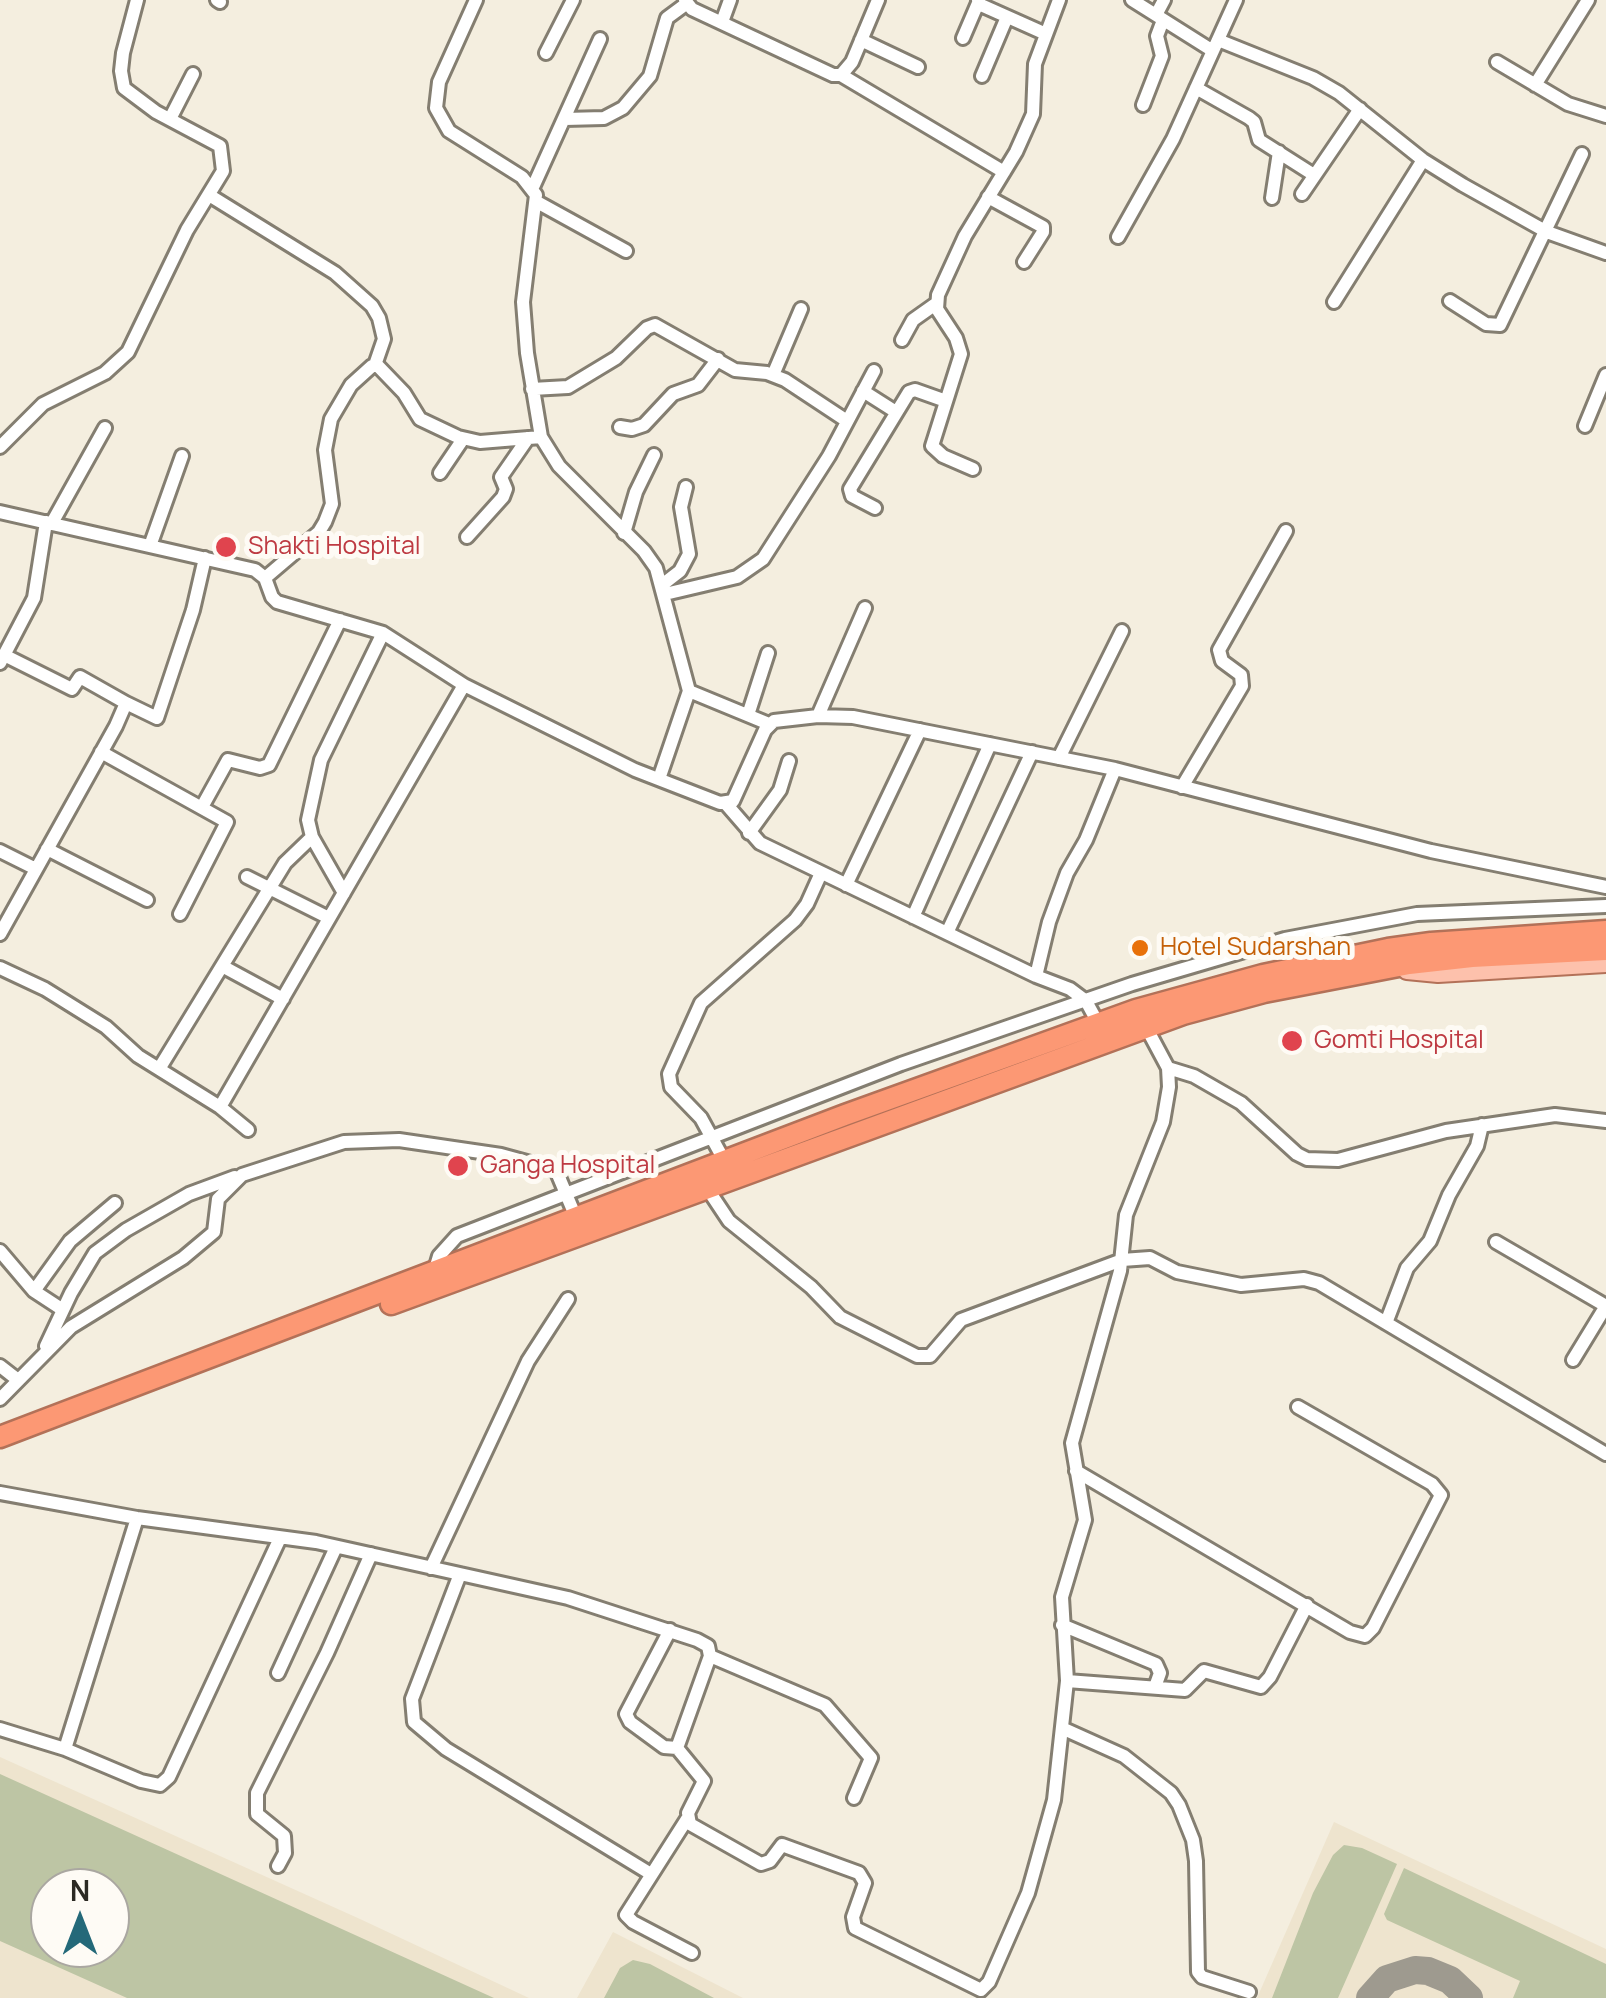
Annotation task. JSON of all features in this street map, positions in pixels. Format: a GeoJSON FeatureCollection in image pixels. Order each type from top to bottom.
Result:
{"type":"FeatureCollection","features":[{"type":"Feature","properties":{"kind":"highway"},"geometry":{"type":"LineString","coordinates":[[1387,958],[1431,943],[1606,931]]}},
{"type":"Feature","properties":{"kind":"highway"},"geometry":{"type":"LineString","coordinates":[[0,1448],[708,1188],[1141,1018],[1263,975],[1387,958],[1434,960],[1606,950]]}},
{"type":"Feature","properties":{"kind":"highway"},"geometry":{"type":"LineString","coordinates":[[0,1437],[1098,1023],[1141,1018]]}},
{"type":"Feature","properties":{"kind":"main road"},"geometry":{"type":"LineString","coordinates":[[1387,958],[1438,973],[1606,963]]}},
{"type":"Feature","properties":{"kind":"street"},"geometry":{"type":"LineString","coordinates":[[0,447],[44,404],[105,373],[128,352],[186,230],[223,171],[223,151],[215,142],[129,93],[122,82],[125,38],[137,0]]}},
{"type":"Feature","properties":{"kind":"street"},"geometry":{"type":"LineString","coordinates":[[476,0],[439,82],[436,108],[449,131],[534,187]]}},
{"type":"Feature","properties":{"kind":"street"},"geometry":{"type":"LineString","coordinates":[[546,54],[573,0]]}},
{"type":"Feature","properties":{"kind":"street"},"geometry":{"type":"LineString","coordinates":[[722,22],[730,0]]}},
{"type":"Feature","properties":{"kind":"street"},"geometry":{"type":"LineString","coordinates":[[841,75],[847,71],[878,0]]}},
{"type":"Feature","properties":{"kind":"street"},"geometry":{"type":"LineString","coordinates":[[902,340],[913,320],[937,303],[964,236],[1004,172],[1033,114],[1035,64],[1059,0]]}},
{"type":"Feature","properties":{"kind":"street"},"geometry":{"type":"LineString","coordinates":[[1132,0],[1216,45],[1313,78],[1424,160],[1547,232],[1606,253]]}},
{"type":"Feature","properties":{"kind":"street"},"geometry":{"type":"LineString","coordinates":[[1143,105],[1162,56],[1157,36],[1164,0]]}},
{"type":"Feature","properties":{"kind":"street"},"geometry":{"type":"LineString","coordinates":[[1118,237],[1173,139],[1236,0]]}},
{"type":"Feature","properties":{"kind":"street"},"geometry":{"type":"LineString","coordinates":[[1535,84],[1588,0]]}},
{"type":"Feature","properties":{"kind":"street"},"geometry":{"type":"LineString","coordinates":[[963,38],[978,1],[1046,34]]}},
{"type":"Feature","properties":{"kind":"street"},"geometry":{"type":"LineString","coordinates":[[565,118],[612,116],[623,108],[650,76],[667,18],[686,2],[833,75],[841,75],[1004,172]]}},
{"type":"Feature","properties":{"kind":"street"},"geometry":{"type":"LineString","coordinates":[[982,76],[1006,17]]}},
{"type":"Feature","properties":{"kind":"street"},"geometry":{"type":"LineString","coordinates":[[600,39],[534,187],[536,202],[523,302],[535,437],[651,560],[663,590],[689,691],[659,779]]}},
{"type":"Feature","properties":{"kind":"street"},"geometry":{"type":"LineString","coordinates":[[861,40],[918,68]]}},
{"type":"Feature","properties":{"kind":"street"},"geometry":{"type":"LineString","coordinates":[[1497,62],[1568,104],[1606,116]]}},
{"type":"Feature","properties":{"kind":"street"},"geometry":{"type":"LineString","coordinates":[[170,119],[193,74]]}},
{"type":"Feature","properties":{"kind":"street"},"geometry":{"type":"LineString","coordinates":[[1196,88],[1249,118],[1254,122],[1256,137],[1314,175]]}},
{"type":"Feature","properties":{"kind":"street"},"geometry":{"type":"LineString","coordinates":[[1302,194],[1360,109]]}},
{"type":"Feature","properties":{"kind":"street"},"geometry":{"type":"LineString","coordinates":[[1272,198],[1278,152]]}},
{"type":"Feature","properties":{"kind":"street"},"geometry":{"type":"LineString","coordinates":[[1450,302],[1486,324],[1500,325],[1582,154]]}},
{"type":"Feature","properties":{"kind":"street"},"geometry":{"type":"LineString","coordinates":[[1334,302],[1424,160]]}},
{"type":"Feature","properties":{"kind":"street"},"geometry":{"type":"LineString","coordinates":[[209,195],[335,273],[372,306],[384,339],[375,365],[351,385],[331,419],[326,450],[332,504],[326,522],[266,578]]}},
{"type":"Feature","properties":{"kind":"street"},"geometry":{"type":"LineString","coordinates":[[988,197],[1043,227],[1024,262]]}},
{"type":"Feature","properties":{"kind":"street"},"geometry":{"type":"LineString","coordinates":[[536,202],[626,251]]}},
{"type":"Feature","properties":{"kind":"street"},"geometry":{"type":"LineString","coordinates":[[937,303],[941,319],[956,338],[961,354],[932,446],[943,456],[973,468]]}},
{"type":"Feature","properties":{"kind":"street"},"geometry":{"type":"LineString","coordinates":[[773,375],[801,309]]}},
{"type":"Feature","properties":{"kind":"street"},"geometry":{"type":"LineString","coordinates":[[532,388],[568,387],[616,358],[651,326],[660,327],[746,373],[773,375],[811,394],[847,421]]}},
{"type":"Feature","properties":{"kind":"street"},"geometry":{"type":"LineString","coordinates":[[620,428],[644,425],[673,394],[698,385],[718,359]]}},
{"type":"Feature","properties":{"kind":"street"},"geometry":{"type":"LineString","coordinates":[[375,365],[407,396],[416,416],[463,438],[480,442],[535,437]]}},
{"type":"Feature","properties":{"kind":"street"},"geometry":{"type":"LineString","coordinates":[[663,590],[737,577],[763,559],[813,483],[874,371]]}},
{"type":"Feature","properties":{"kind":"street"},"geometry":{"type":"LineString","coordinates":[[1584,426],[1606,375]]}},
{"type":"Feature","properties":{"kind":"street"},"geometry":{"type":"LineString","coordinates":[[875,508],[852,496],[850,489],[896,412],[912,390],[946,401]]}},
{"type":"Feature","properties":{"kind":"street"},"geometry":{"type":"LineString","coordinates":[[863,392],[896,412]]}},
{"type":"Feature","properties":{"kind":"street"},"geometry":{"type":"LineString","coordinates":[[105,428],[49,523],[34,598],[2,659],[72,688],[80,677],[157,718],[193,610],[205,558]]}},
{"type":"Feature","properties":{"kind":"street"},"geometry":{"type":"LineString","coordinates":[[467,537],[503,497],[506,490],[501,477],[535,437]]}},
{"type":"Feature","properties":{"kind":"street"},"geometry":{"type":"LineString","coordinates":[[440,473],[463,438]]}},
{"type":"Feature","properties":{"kind":"street"},"geometry":{"type":"LineString","coordinates":[[624,533],[636,492],[654,455]]}},
{"type":"Feature","properties":{"kind":"street"},"geometry":{"type":"LineString","coordinates":[[150,546],[182,456]]}},
{"type":"Feature","properties":{"kind":"street"},"geometry":{"type":"LineString","coordinates":[[663,590],[689,554],[681,507],[686,487]]}},
{"type":"Feature","properties":{"kind":"street"},"geometry":{"type":"LineString","coordinates":[[0,512],[255,570],[266,578],[277,602],[383,633],[464,685],[659,779],[728,804],[760,843],[1070,989],[1086,1001],[1098,1023]]}},
{"type":"Feature","properties":{"kind":"street"},"geometry":{"type":"LineString","coordinates":[[1182,788],[1242,686],[1241,675],[1222,661],[1220,650],[1286,531]]}},
{"type":"Feature","properties":{"kind":"street"},"geometry":{"type":"LineString","coordinates":[[818,716],[865,608]]}},
{"type":"Feature","properties":{"kind":"street"},"geometry":{"type":"LineString","coordinates":[[202,807],[228,760],[260,768],[268,765],[340,620]]}},
{"type":"Feature","properties":{"kind":"street"},"geometry":{"type":"LineString","coordinates":[[1059,758],[1122,632]]}},
{"type":"Feature","properties":{"kind":"street"},"geometry":{"type":"LineString","coordinates":[[344,893],[312,837],[308,820],[322,760],[383,633]]}},
{"type":"Feature","properties":{"kind":"street"},"geometry":{"type":"LineString","coordinates":[[748,715],[768,653]]}},
{"type":"Feature","properties":{"kind":"street"},"geometry":{"type":"LineString","coordinates":[[220,1108],[464,685]]}},
{"type":"Feature","properties":{"kind":"street"},"geometry":{"type":"LineString","coordinates":[[689,691],[770,724]]}},
{"type":"Feature","properties":{"kind":"street"},"geometry":{"type":"LineString","coordinates":[[0,934],[126,702]]}},
{"type":"Feature","properties":{"kind":"street"},"geometry":{"type":"LineString","coordinates":[[728,804],[733,801],[770,724],[780,718],[853,716],[1115,769],[1431,850],[1606,887]]}},
{"type":"Feature","properties":{"kind":"street"},"geometry":{"type":"LineString","coordinates":[[846,885],[920,730]]}},
{"type":"Feature","properties":{"kind":"street"},"geometry":{"type":"LineString","coordinates":[[913,917],[990,744]]}},
{"type":"Feature","properties":{"kind":"street"},"geometry":{"type":"LineString","coordinates":[[101,752],[227,822],[180,914]]}},
{"type":"Feature","properties":{"kind":"street"},"geometry":{"type":"LineString","coordinates":[[947,933],[1032,752]]}},
{"type":"Feature","properties":{"kind":"street"},"geometry":{"type":"LineString","coordinates":[[749,832],[780,790],[789,762]]}},
{"type":"Feature","properties":{"kind":"street"},"geometry":{"type":"LineString","coordinates":[[1036,976],[1049,922],[1067,873],[1086,840],[1115,769]]}},
{"type":"Feature","properties":{"kind":"street"},"geometry":{"type":"LineString","coordinates":[[159,1069],[285,862],[312,837]]}},
{"type":"Feature","properties":{"kind":"street"},"geometry":{"type":"LineString","coordinates":[[47,849],[147,900]]}},
{"type":"Feature","properties":{"kind":"street"},"geometry":{"type":"LineString","coordinates":[[0,850],[36,870]]}},
{"type":"Feature","properties":{"kind":"street"},"geometry":{"type":"LineString","coordinates":[[724,1162],[697,1112],[671,1086],[669,1074],[701,1002],[795,920],[822,873]]}},
{"type":"Feature","properties":{"kind":"street"},"geometry":{"type":"LineString","coordinates":[[247,877],[329,918]]}},
{"type":"Feature","properties":{"kind":"street"},"geometry":{"type":"LineString","coordinates":[[434,1273],[439,1256],[457,1236],[711,1136],[1132,984],[1286,939],[1417,914],[1606,906]]}},
{"type":"Feature","properties":{"kind":"street"},"geometry":{"type":"LineString","coordinates":[[222,966],[282,999]]}},
{"type":"Feature","properties":{"kind":"street"},"geometry":{"type":"LineString","coordinates":[[0,968],[45,989],[106,1027],[138,1056],[248,1130]]}},
{"type":"Feature","properties":{"kind":"street"},"geometry":{"type":"LineString","coordinates":[[687,1819],[761,1864],[770,1861],[782,1845],[859,1873],[865,1883],[854,1917],[855,1928],[982,1994],[989,1982],[1035,1873],[1054,1800],[1067,1682],[1062,1625],[1064,1588],[1085,1520],[1072,1443],[1122,1260],[1126,1214],[1163,1122],[1168,1068],[1141,1018]]}},
{"type":"Feature","properties":{"kind":"street"},"geometry":{"type":"LineString","coordinates":[[1168,1068],[1194,1076],[1241,1104],[1296,1154],[1307,1158],[1338,1160],[1436,1133],[1555,1115],[1606,1121]]}},
{"type":"Feature","properties":{"kind":"street"},"geometry":{"type":"LineString","coordinates":[[1386,1323],[1407,1268],[1430,1242],[1448,1195],[1476,1146],[1482,1125]]}},
{"type":"Feature","properties":{"kind":"street"},"geometry":{"type":"LineString","coordinates":[[42,1354],[95,1253],[126,1230],[189,1194],[344,1142],[399,1140],[501,1155],[556,1170],[578,1220]]}},
{"type":"Feature","properties":{"kind":"street"},"geometry":{"type":"LineString","coordinates":[[0,1400],[71,1327],[183,1258],[214,1232],[218,1199],[242,1175]]}},
{"type":"Feature","properties":{"kind":"street"},"geometry":{"type":"LineString","coordinates":[[708,1188],[728,1221],[811,1287],[840,1317],[925,1358],[960,1320],[1122,1260],[1150,1258],[1177,1272],[1241,1285],[1312,1280],[1606,1454]]}},
{"type":"Feature","properties":{"kind":"street"},"geometry":{"type":"LineString","coordinates":[[34,1291],[70,1241],[115,1203]]}},
{"type":"Feature","properties":{"kind":"street"},"geometry":{"type":"LineString","coordinates":[[1496,1242],[1606,1306],[1573,1360]]}},
{"type":"Feature","properties":{"kind":"street"},"geometry":{"type":"LineString","coordinates":[[0,1251],[34,1291],[63,1310]]}},
{"type":"Feature","properties":{"kind":"street"},"geometry":{"type":"LineString","coordinates":[[431,1568],[528,1361],[568,1299]]}},
{"type":"Feature","properties":{"kind":"street"},"geometry":{"type":"LineString","coordinates":[[0,1366],[18,1380]]}},
{"type":"Feature","properties":{"kind":"street"},"geometry":{"type":"LineString","coordinates":[[1076,1471],[1358,1636],[1370,1633],[1440,1495],[1432,1484],[1298,1407]]}},
{"type":"Feature","properties":{"kind":"street"},"geometry":{"type":"LineString","coordinates":[[0,1493],[137,1518],[336,1546],[568,1598],[670,1630],[708,1646],[710,1656],[677,1748]]}},
{"type":"Feature","properties":{"kind":"street"},"geometry":{"type":"LineString","coordinates":[[66,1749],[137,1518]]}},
{"type":"Feature","properties":{"kind":"street"},"geometry":{"type":"LineString","coordinates":[[0,1729],[160,1785],[169,1777],[280,1538]]}},
{"type":"Feature","properties":{"kind":"street"},"geometry":{"type":"LineString","coordinates":[[278,1673],[336,1546]]}},
{"type":"Feature","properties":{"kind":"street"},"geometry":{"type":"LineString","coordinates":[[278,1866],[285,1853],[284,1836],[257,1814],[257,1792],[327,1653],[370,1554]]}},
{"type":"Feature","properties":{"kind":"street"},"geometry":{"type":"LineString","coordinates":[[460,1574],[412,1699],[414,1722],[446,1749],[650,1874]]}},
{"type":"Feature","properties":{"kind":"street"},"geometry":{"type":"LineString","coordinates":[[1067,1682],[1185,1690],[1204,1671],[1260,1686],[1270,1677],[1307,1605]]}},
{"type":"Feature","properties":{"kind":"street"},"geometry":{"type":"LineString","coordinates":[[1062,1625],[1156,1664],[1160,1673],[1155,1686]]}},
{"type":"Feature","properties":{"kind":"street"},"geometry":{"type":"LineString","coordinates":[[670,1630],[626,1714],[630,1722],[664,1747],[677,1748],[704,1781],[687,1819],[627,1909],[628,1919],[692,1954]]}},
{"type":"Feature","properties":{"kind":"street"},"geometry":{"type":"LineString","coordinates":[[710,1656],[825,1704],[872,1758],[854,1798]]}},
{"type":"Feature","properties":{"kind":"street"},"geometry":{"type":"LineString","coordinates":[[1064,1729],[1124,1756],[1179,1805],[1193,1840],[1196,1861],[1198,1972],[1202,1978],[1249,1992]]}},
{"type":"Feature","properties":{"kind":"shaded area"},"geometry":{"type":"Polygon","coordinates":[[[0,1757],[360,1919],[529,1998],[0,1998],[0,1757]]]}},
{"type":"Feature","properties":{"kind":"shaded area"},"geometry":{"type":"Polygon","coordinates":[[[1334,1822],[1606,1949],[1606,1998],[1257,1998],[1334,1822]]]}},
{"type":"Feature","properties":{"kind":"shaded area"},"geometry":{"type":"Polygon","coordinates":[[[613,1932],[743,1998],[577,1998],[613,1932]]]}},
{"type":"Feature","properties":{"kind":"green space"},"geometry":{"type":"Polygon","coordinates":[[[0,1774],[494,1998],[127,1998],[60,1968],[130,1968],[130,1868],[30,1868],[30,1954],[0,1941],[0,1774]]]}},
{"type":"Feature","properties":{"kind":"green space"},"geometry":{"type":"Polygon","coordinates":[[[1344,1845],[1362,1848],[1397,1864],[1338,1998],[1272,1998],[1313,1893],[1333,1855],[1344,1845]]]}},
{"type":"Feature","properties":{"kind":"green space"},"geometry":{"type":"Polygon","coordinates":[[[1404,1868],[1606,1964],[1606,1998],[1513,1998],[1520,1981],[1387,1920],[1384,1914],[1404,1868]]]}},
{"type":"Feature","properties":{"kind":"green space"},"geometry":{"type":"Polygon","coordinates":[[[633,1960],[650,1964],[714,1998],[604,1998],[620,1968],[633,1960]]]}},
{"type":"Feature","properties":{"kind":"taxiway"},"geometry":{"type":"LineString","coordinates":[[1370,1998],[1387,1979],[1415,1970],[1450,1980],[1469,1998]]}},
{"type":"Feature","properties":{"kind":"place","name":"Shakti Hospital"},"geometry":{"type":"Point","coordinates":[226,547]}},
{"type":"Feature","properties":{"kind":"place","name":"Hotel Sudarshan"},"geometry":{"type":"Point","coordinates":[1140,948]}},
{"type":"Feature","properties":{"kind":"place","name":"Gomti Hospital"},"geometry":{"type":"Point","coordinates":[1292,1041]}},
{"type":"Feature","properties":{"kind":"place","name":"Ganga Hospital"},"geometry":{"type":"Point","coordinates":[458,1166]}}]}
